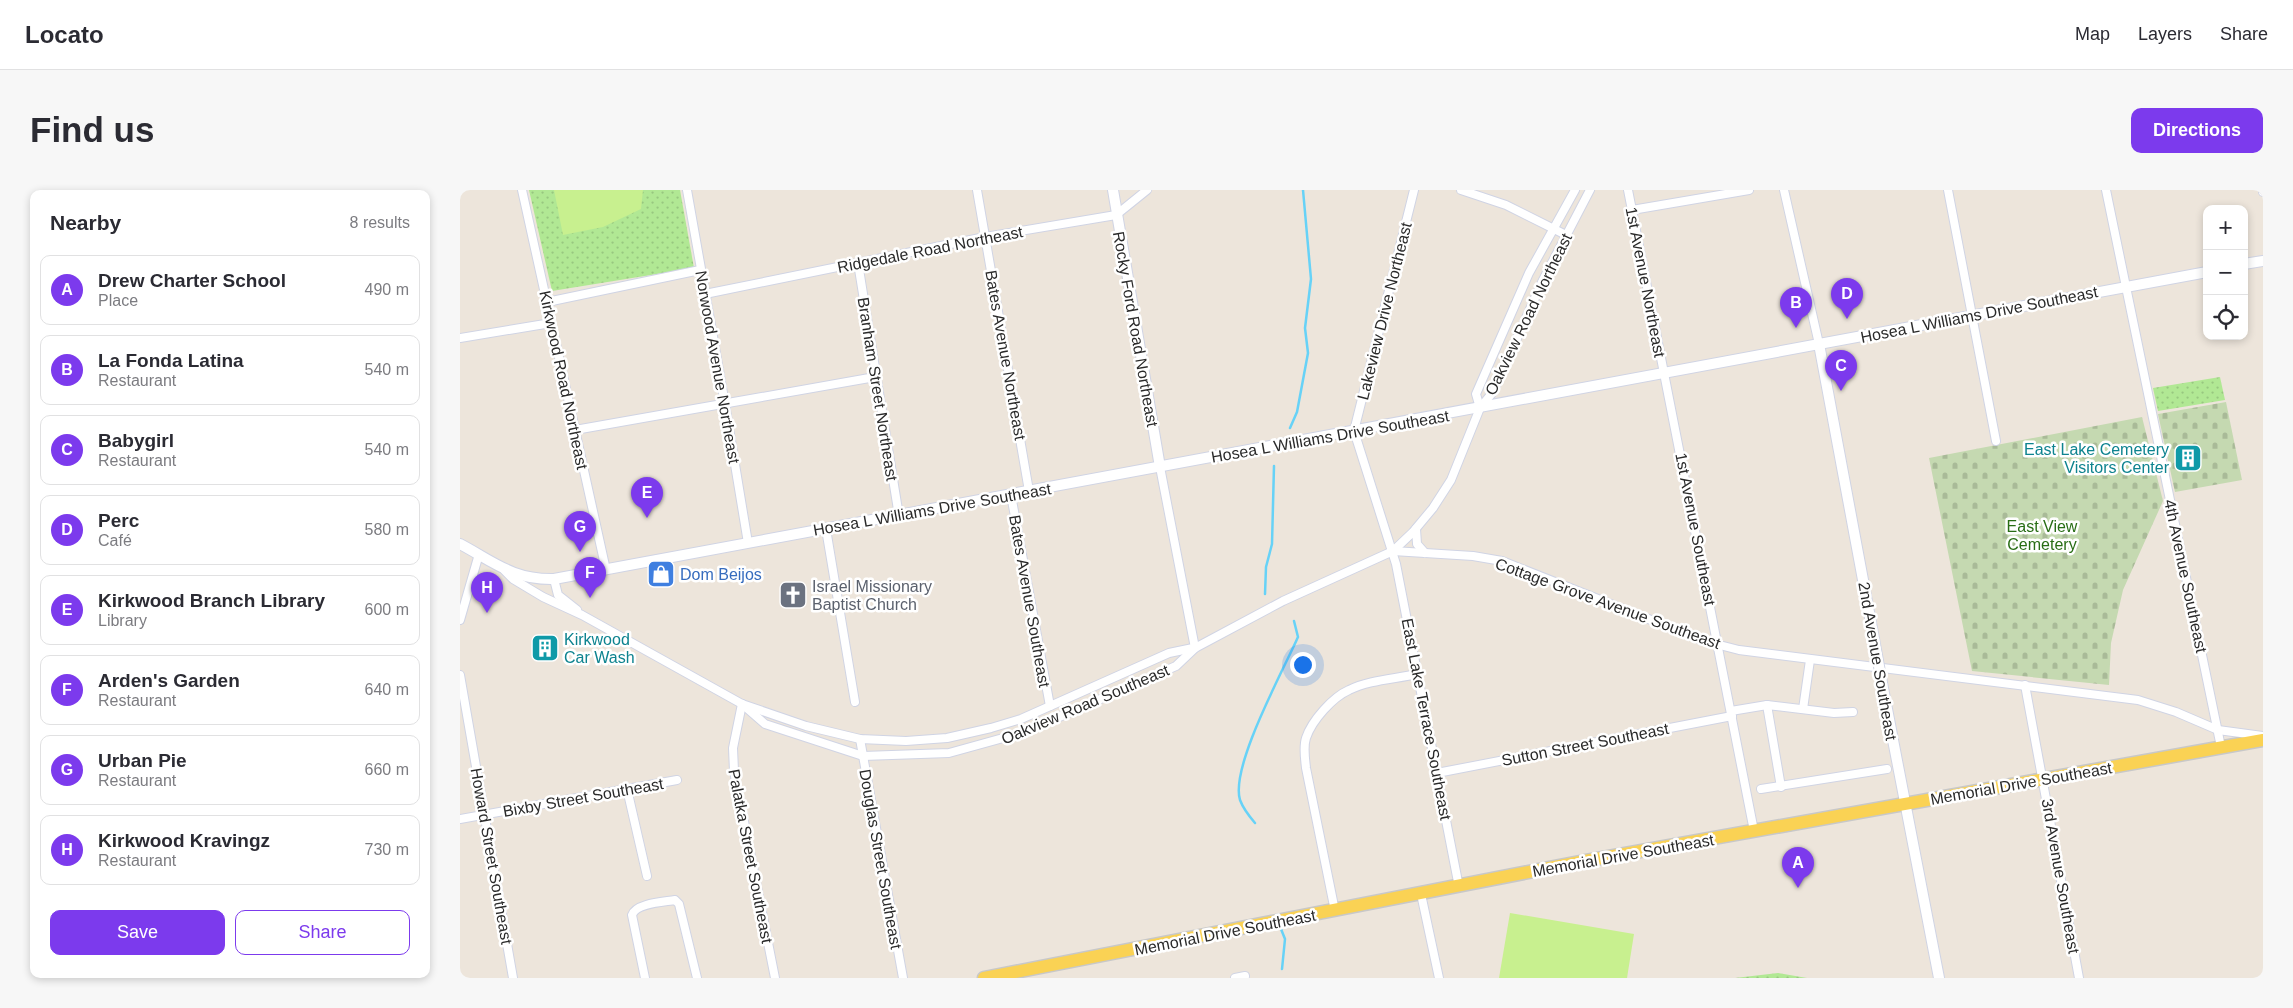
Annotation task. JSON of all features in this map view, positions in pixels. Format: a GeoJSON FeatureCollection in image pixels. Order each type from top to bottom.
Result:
{"type":"FeatureCollection","features":[{"type":"Feature","properties":{"kind":"main road","name":"Memorial Drive Southeast"},"geometry":{"type":"LineString","coordinates":[[984,978],[1578,863],[2263,738]]}},
{"type":"Feature","properties":{"kind":"street","name":"Kirkwood Road Northeast"},"geometry":{"type":"LineString","coordinates":[[522,190],[606,570]]}},
{"type":"Feature","properties":{"kind":"street","name":"Norwood Avenue Northeast"},"geometry":{"type":"LineString","coordinates":[[687,190],[700,270],[726,404],[748,544]]}},
{"type":"Feature","properties":{"kind":"street","name":"Bates Avenue Northeast"},"geometry":{"type":"LineString","coordinates":[[977,190],[1029,491]]}},
{"type":"Feature","properties":{"kind":"street","name":"Rocky Ford Road Northeast"},"geometry":{"type":"LineString","coordinates":[[1113,190],[1160,467]]}},
{"type":"Feature","properties":{"kind":"street","name":"Ridgedale Road Northeast"},"geometry":{"type":"LineString","coordinates":[[705,294],[985,237],[1116,215],[1147,190]]}},
{"type":"Feature","properties":{"kind":"street","name":"Lakeview Drive Northeast"},"geometry":{"type":"LineString","coordinates":[[1354,431],[1414,190]]}},
{"type":"Feature","properties":{"kind":"street"},"geometry":{"type":"LineString","coordinates":[[1461,190],[1506,205],[1566,235]]}},
{"type":"Feature","properties":{"kind":"street","name":"Oakview Road Northeast"},"geometry":{"type":"LineString","coordinates":[[1480,408],[1476,394],[1529,273],[1575,190]]}},
{"type":"Feature","properties":{"kind":"street","name":"Oakview Road Northeast"},"geometry":{"type":"LineString","coordinates":[[1480,408],[1493,392],[1543,280],[1590,190]]}},
{"type":"Feature","properties":{"kind":"street","name":"1st Avenue Northeast"},"geometry":{"type":"LineString","coordinates":[[1628,190],[1665,373]]}},
{"type":"Feature","properties":{"kind":"street"},"geometry":{"type":"LineString","coordinates":[[1632,210],[1749,190]]}},
{"type":"Feature","properties":{"kind":"street"},"geometry":{"type":"LineString","coordinates":[[1784,190],[1819,344]]}},
{"type":"Feature","properties":{"kind":"street"},"geometry":{"type":"LineString","coordinates":[[1948,190],[1996,441]]}},
{"type":"Feature","properties":{"kind":"street","name":"4th Avenue Southeast"},"geometry":{"type":"LineString","coordinates":[[2106,190],[2221,747]]}},
{"type":"Feature","properties":{"kind":"street"},"geometry":{"type":"LineString","coordinates":[[2248,263],[2263,261]]}},
{"type":"Feature","properties":{"kind":"street","name":"Branham Street Northeast"},"geometry":{"type":"LineString","coordinates":[[858,263],[898,516]]}},
{"type":"Feature","properties":{"kind":"street"},"geometry":{"type":"LineString","coordinates":[[546,302],[700,270]]}},
{"type":"Feature","properties":{"kind":"street","name":"Hosea L Williams Drive Southeast"},"geometry":{"type":"LineString","coordinates":[[460,544],[503,568],[533,580],[554,579],[2203,273]]}},
{"type":"Feature","properties":{"kind":"street"},"geometry":{"type":"LineString","coordinates":[[460,338],[551,323]]}},
{"type":"Feature","properties":{"kind":"street","name":"2nd Avenue Southeast"},"geometry":{"type":"LineString","coordinates":[[1819,344],[1939,978]]}},
{"type":"Feature","properties":{"kind":"street","name":"1st Avenue Southeast"},"geometry":{"type":"LineString","coordinates":[[1665,373],[1754,831]]}},
{"type":"Feature","properties":{"kind":"street"},"geometry":{"type":"LineString","coordinates":[[575,430],[876,377]]}},
{"type":"Feature","properties":{"kind":"street","name":"Oakview Road Southeast"},"geometry":{"type":"LineString","coordinates":[[742,704],[765,724],[863,756],[949,753],[1010,737],[1176,666],[1195,648],[1283,601],[1393,551],[1416,529],[1433,508],[1450,480],[1480,408]]}},
{"type":"Feature","properties":{"kind":"street","name":"East Lake Terrace Southeast"},"geometry":{"type":"LineString","coordinates":[[1354,431],[1393,551],[1460,887]]}},
{"type":"Feature","properties":{"kind":"street"},"geometry":{"type":"LineString","coordinates":[[1160,467],[1195,648]]}},
{"type":"Feature","properties":{"kind":"street","name":"Bates Avenue Southeast"},"geometry":{"type":"LineString","coordinates":[[1011,495],[1050,706]]}},
{"type":"Feature","properties":{"kind":"street"},"geometry":{"type":"LineString","coordinates":[[826,529],[855,702]]}},
{"type":"Feature","properties":{"kind":"street"},"geometry":{"type":"LineString","coordinates":[[1416,529],[1417,544],[1425,553]]}},
{"type":"Feature","properties":{"kind":"street","name":"Cottage Grove Avenue Southeast"},"geometry":{"type":"LineString","coordinates":[[1393,551],[1473,556],[1502,561],[1719,646],[1760,654],[2138,700],[2183,714],[2218,730],[2263,738]]}},
{"type":"Feature","properties":{"kind":"street"},"geometry":{"type":"LineString","coordinates":[[460,620],[479,554]]}},
{"type":"Feature","properties":{"kind":"street","name":"Oakview Road Southeast"},"geometry":{"type":"LineString","coordinates":[[503,568],[514,579],[532,590],[568,610],[582,615],[742,704],[806,726],[860,740],[906,741],[947,738],[991,728],[1050,706],[1169,653],[1195,648]]}},
{"type":"Feature","properties":{"kind":"street","name":"Oakview Road Southeast"},"geometry":{"type":"LineString","coordinates":[[554,579],[558,594],[582,615]]}},
{"type":"Feature","properties":{"kind":"street"},"geometry":{"type":"LineString","coordinates":[[1804,709],[1810,660]]}},
{"type":"Feature","properties":{"kind":"street"},"geometry":{"type":"LineString","coordinates":[[1335,911],[1306,768],[1306,737],[1325,710],[1337,698],[1349,690],[1417,674]]}},
{"type":"Feature","properties":{"kind":"street","name":"Howard Street Southeast"},"geometry":{"type":"LineString","coordinates":[[460,675],[513,978]]}},
{"type":"Feature","properties":{"kind":"street","name":"3rd Avenue Southeast"},"geometry":{"type":"LineString","coordinates":[[2025,685],[2079,978]]}},
{"type":"Feature","properties":{"kind":"street","name":"Palatka Street Southeast"},"geometry":{"type":"LineString","coordinates":[[742,704],[733,748],[734,771],[775,978]]}},
{"type":"Feature","properties":{"kind":"street"},"geometry":{"type":"LineString","coordinates":[[1767,705],[1781,787]]}},
{"type":"Feature","properties":{"kind":"street","name":"Sutton Street Southeast"},"geometry":{"type":"LineString","coordinates":[[1437,773],[1767,705],[1834,713],[1853,712]]}},
{"type":"Feature","properties":{"kind":"street","name":"Douglas Street Southeast"},"geometry":{"type":"LineString","coordinates":[[860,740],[903,978]]}},
{"type":"Feature","properties":{"kind":"street"},"geometry":{"type":"LineString","coordinates":[[1761,789],[1887,769]]}},
{"type":"Feature","properties":{"kind":"street","name":"Bixby Street Southeast"},"geometry":{"type":"LineString","coordinates":[[460,819],[677,780]]}},
{"type":"Feature","properties":{"kind":"street"},"geometry":{"type":"LineString","coordinates":[[627,789],[647,876]]}},
{"type":"Feature","properties":{"kind":"street"},"geometry":{"type":"LineString","coordinates":[[1421,894],[1439,978]]}},
{"type":"Feature","properties":{"kind":"street"},"geometry":{"type":"LineString","coordinates":[[645,978],[632,915],[639,907],[675,900],[680,904],[697,978]]}},
{"type":"Feature","properties":{"kind":"street"},"geometry":{"type":"LineString","coordinates":[[1235,978],[1245,976]]}},
{"type":"Feature","properties":{"kind":"green space"},"geometry":{"type":"Polygon","coordinates":[[[529,190],[680,190],[694,268],[552,291],[529,190]]]}},
{"type":"Feature","properties":{"kind":"green space"},"geometry":{"type":"Polygon","coordinates":[[[554,190],[643,190],[641,209],[603,227],[563,235],[554,190]]]}},
{"type":"Feature","properties":{"kind":"green space"},"geometry":{"type":"Polygon","coordinates":[[[2220,377],[2225,400],[2158,411],[2153,388],[2220,377]]]}},
{"type":"Feature","properties":{"kind":"green space"},"geometry":{"type":"Polygon","coordinates":[[[2226,402],[2242,480],[2175,492],[2158,414],[2226,402]]]}},
{"type":"Feature","properties":{"kind":"green space","name":"East View Cemetery"},"geometry":{"type":"Polygon","coordinates":[[[2142,417],[2163,501],[2123,590],[2111,643],[2109,685],[1972,671],[1929,458],[2142,417]]]}},
{"type":"Feature","properties":{"kind":"green space"},"geometry":{"type":"Polygon","coordinates":[[[1510,913],[1634,934],[1627,978],[1499,978],[1510,913]]]}},
{"type":"Feature","properties":{"kind":"green space"},"geometry":{"type":"Polygon","coordinates":[[[1778,973],[1807,978],[1735,978],[1778,973]]]}},
{"type":"Feature","properties":{"kind":"waterway"},"geometry":{"type":"LineString","coordinates":[[1290,428],[1297,412],[1308,353],[1305,328],[1311,279],[1303,190]]}},
{"type":"Feature","properties":{"kind":"waterway"},"geometry":{"type":"LineString","coordinates":[[1265,594],[1266,567],[1272,544],[1274,466]]}},
{"type":"Feature","properties":{"kind":"waterway"},"geometry":{"type":"LineString","coordinates":[[1255,823],[1246,812],[1240,800],[1239,785],[1250,743],[1270,695],[1298,637],[1294,621]]}},
{"type":"Feature","properties":{"kind":"waterway"},"geometry":{"type":"LineString","coordinates":[[1281,929],[1285,939],[1282,969]]}},
{"type":"Feature","properties":{"kind":"place","name":"Perc"},"geometry":{"type":"Point","coordinates":[1847,319]}},
{"type":"Feature","properties":{"kind":"place","name":"La Fonda Latina"},"geometry":{"type":"Point","coordinates":[1796,328]}},
{"type":"Feature","properties":{"kind":"place","name":"Babygirl"},"geometry":{"type":"Point","coordinates":[1841,391]}},
{"type":"Feature","properties":{"kind":"place","name":"East Lake Cemetery Visitors Center"},"geometry":{"type":"Point","coordinates":[2188,458]}},
{"type":"Feature","properties":{"kind":"place","name":"Kirkwood Branch Library"},"geometry":{"type":"Point","coordinates":[647,518]}},
{"type":"Feature","properties":{"kind":"place","name":"Urban Pie"},"geometry":{"type":"Point","coordinates":[580,552]}},
{"type":"Feature","properties":{"kind":"place","name":"Dom Beijos"},"geometry":{"type":"Point","coordinates":[661,574]}},
{"type":"Feature","properties":{"kind":"place","name":"Israel Missionary Baptist Church"},"geometry":{"type":"Point","coordinates":[793,595]}},
{"type":"Feature","properties":{"kind":"place","name":"Arden's Garden"},"geometry":{"type":"Point","coordinates":[590,598]}},
{"type":"Feature","properties":{"kind":"place","name":"Kirkwood Kravingz"},"geometry":{"type":"Point","coordinates":[487,613]}},
{"type":"Feature","properties":{"kind":"place","name":"Kirkwood Car Wash"},"geometry":{"type":"Point","coordinates":[545,648]}},
{"type":"Feature","properties":{"kind":"place","name":"Drew Charter School"},"geometry":{"type":"Point","coordinates":[1798,888]}}]}
